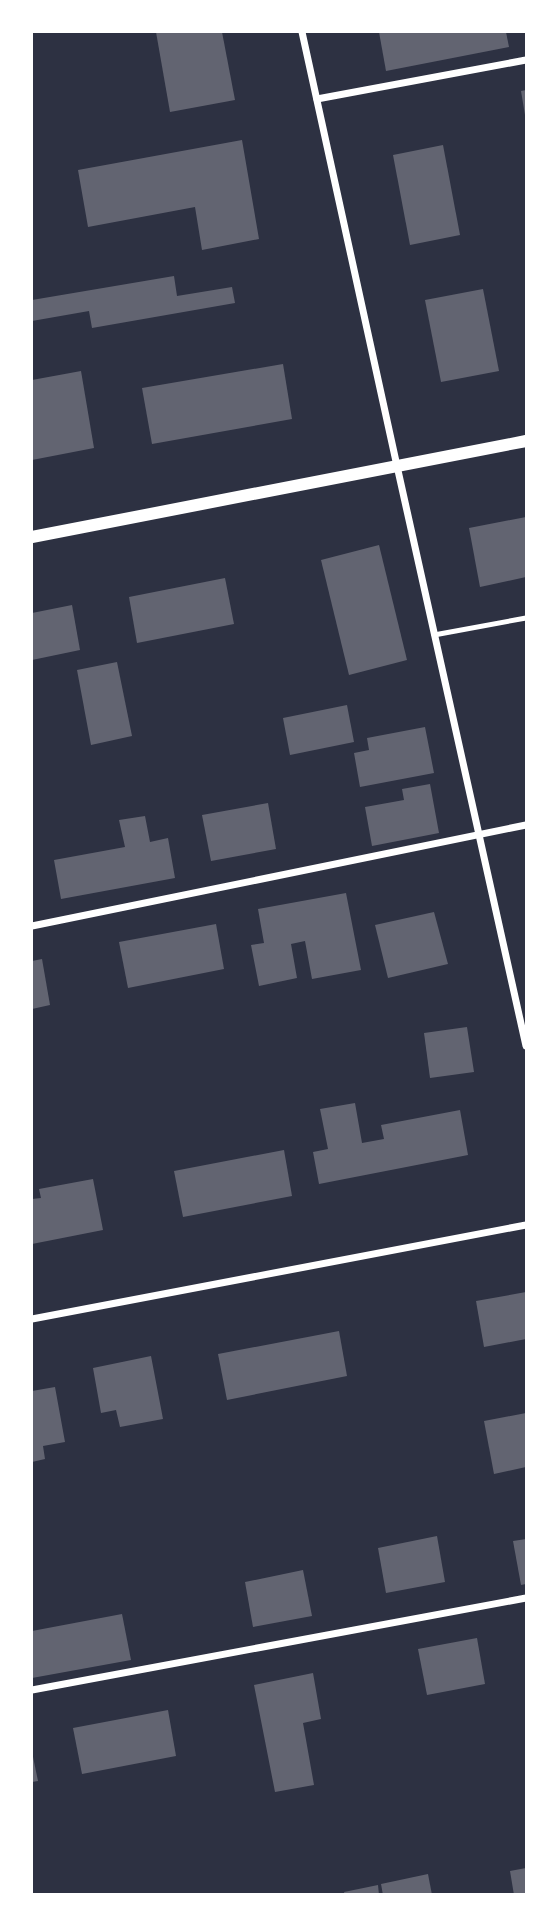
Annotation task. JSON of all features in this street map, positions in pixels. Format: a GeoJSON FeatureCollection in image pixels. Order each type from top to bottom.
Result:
{"type":"FeatureCollection","features":[{"type":"Feature","properties":{"kind":"street"},"geometry":{"type":"LineString","coordinates":[[302,32],[527,1046]]}},
{"type":"Feature","properties":{"kind":"street"},"geometry":{"type":"LineString","coordinates":[[317,99],[527,60]]}},
{"type":"Feature","properties":{"kind":"street"},"geometry":{"type":"LineString","coordinates":[[32,537],[527,441]]}},
{"type":"Feature","properties":{"kind":"street"},"geometry":{"type":"LineString","coordinates":[[32,926],[527,825]]}},
{"type":"Feature","properties":{"kind":"street"},"geometry":{"type":"LineString","coordinates":[[32,1319],[527,1225]]}},
{"type":"Feature","properties":{"kind":"street"},"geometry":{"type":"LineString","coordinates":[[32,1690],[527,1598]]}},
{"type":"Feature","properties":{"kind":"lane"},"geometry":{"type":"LineString","coordinates":[[434,635],[527,618]]}},
{"type":"Feature","properties":{"kind":"building"},"geometry":{"type":"Polygon","coordinates":[[[156,32],[222,32],[235,100],[170,112],[156,32]]]}},
{"type":"Feature","properties":{"kind":"building"},"geometry":{"type":"Polygon","coordinates":[[[379,32],[506,32],[509,47],[386,71],[379,32]]]}},
{"type":"Feature","properties":{"kind":"building"},"geometry":{"type":"Polygon","coordinates":[[[526,90],[526,115],[525,115],[521,91],[526,90]]]}},
{"type":"Feature","properties":{"kind":"building"},"geometry":{"type":"Polygon","coordinates":[[[242,140],[259,239],[202,250],[195,207],[88,227],[78,170],[242,140]]]}},
{"type":"Feature","properties":{"kind":"building"},"geometry":{"type":"Polygon","coordinates":[[[443,145],[460,235],[410,245],[393,155],[443,145]]]}},
{"type":"Feature","properties":{"kind":"building"},"geometry":{"type":"Polygon","coordinates":[[[174,276],[177,296],[232,287],[235,303],[92,328],[89,311],[32,321],[32,300],[174,276]]]}},
{"type":"Feature","properties":{"kind":"building"},"geometry":{"type":"Polygon","coordinates":[[[483,289],[499,371],[441,382],[425,300],[483,289]]]}},
{"type":"Feature","properties":{"kind":"building"},"geometry":{"type":"Polygon","coordinates":[[[283,364],[292,419],[152,444],[142,388],[283,364]]]}},
{"type":"Feature","properties":{"kind":"building"},"geometry":{"type":"Polygon","coordinates":[[[81,371],[94,448],[32,460],[32,380],[81,371]]]}},
{"type":"Feature","properties":{"kind":"building"},"geometry":{"type":"Polygon","coordinates":[[[526,517],[526,577],[480,587],[469,528],[526,517]]]}},
{"type":"Feature","properties":{"kind":"building"},"geometry":{"type":"Polygon","coordinates":[[[379,545],[407,660],[349,675],[321,560],[379,545]]]}},
{"type":"Feature","properties":{"kind":"building"},"geometry":{"type":"Polygon","coordinates":[[[225,578],[234,624],[137,643],[129,597],[225,578]]]}},
{"type":"Feature","properties":{"kind":"building"},"geometry":{"type":"Polygon","coordinates":[[[72,605],[80,650],[32,660],[32,613],[72,605]]]}},
{"type":"Feature","properties":{"kind":"building"},"geometry":{"type":"Polygon","coordinates":[[[117,662],[132,736],[91,745],[77,670],[117,662]]]}},
{"type":"Feature","properties":{"kind":"building"},"geometry":{"type":"Polygon","coordinates":[[[347,705],[354,742],[290,755],[283,718],[347,705]]]}},
{"type":"Feature","properties":{"kind":"building"},"geometry":{"type":"Polygon","coordinates":[[[425,727],[434,773],[360,787],[354,753],[369,750],[367,738],[425,727]]]}},
{"type":"Feature","properties":{"kind":"building"},"geometry":{"type":"Polygon","coordinates":[[[430,784],[439,833],[372,846],[365,807],[404,800],[402,789],[430,784]]]}},
{"type":"Feature","properties":{"kind":"building"},"geometry":{"type":"Polygon","coordinates":[[[268,803],[276,849],[211,861],[202,815],[268,803]]]}},
{"type":"Feature","properties":{"kind":"building"},"geometry":{"type":"Polygon","coordinates":[[[145,816],[150,842],[168,838],[175,878],[61,899],[54,860],[125,847],[119,820],[145,816]]]}},
{"type":"Feature","properties":{"kind":"building"},"geometry":{"type":"Polygon","coordinates":[[[346,893],[361,970],[312,979],[305,941],[291,944],[297,978],[259,986],[251,945],[264,943],[258,909],[346,893]]]}},
{"type":"Feature","properties":{"kind":"building"},"geometry":{"type":"Polygon","coordinates":[[[434,912],[448,964],[388,978],[375,925],[434,912]]]}},
{"type":"Feature","properties":{"kind":"building"},"geometry":{"type":"Polygon","coordinates":[[[216,924],[224,969],[128,988],[119,942],[216,924]]]}},
{"type":"Feature","properties":{"kind":"building"},"geometry":{"type":"Polygon","coordinates":[[[42,959],[50,1005],[32,1009],[32,961],[42,959]]]}},
{"type":"Feature","properties":{"kind":"building"},"geometry":{"type":"Polygon","coordinates":[[[467,1027],[474,1072],[430,1078],[424,1033],[467,1027]]]}},
{"type":"Feature","properties":{"kind":"building"},"geometry":{"type":"Polygon","coordinates":[[[355,1103],[362,1143],[384,1139],[381,1125],[460,1110],[468,1155],[319,1184],[313,1152],[328,1149],[320,1109],[355,1103]]]}},
{"type":"Feature","properties":{"kind":"building"},"geometry":{"type":"Polygon","coordinates":[[[284,1150],[292,1196],[183,1217],[174,1171],[284,1150]]]}},
{"type":"Feature","properties":{"kind":"building"},"geometry":{"type":"Polygon","coordinates":[[[93,1179],[103,1230],[32,1244],[32,1199],[41,1198],[39,1189],[93,1179]]]}},
{"type":"Feature","properties":{"kind":"building"},"geometry":{"type":"Polygon","coordinates":[[[526,1292],[526,1339],[484,1347],[476,1301],[526,1292]]]}},
{"type":"Feature","properties":{"kind":"building"},"geometry":{"type":"Polygon","coordinates":[[[339,1331],[347,1376],[227,1400],[218,1354],[339,1331]]]}},
{"type":"Feature","properties":{"kind":"building"},"geometry":{"type":"Polygon","coordinates":[[[151,1356],[163,1419],[120,1427],[116,1410],[101,1413],[93,1368],[151,1356]]]}},
{"type":"Feature","properties":{"kind":"building"},"geometry":{"type":"Polygon","coordinates":[[[55,1387],[65,1442],[43,1446],[45,1459],[32,1462],[32,1391],[55,1387]]]}},
{"type":"Feature","properties":{"kind":"building"},"geometry":{"type":"Polygon","coordinates":[[[526,1413],[526,1467],[494,1474],[484,1421],[526,1413]]]}},
{"type":"Feature","properties":{"kind":"building"},"geometry":{"type":"Polygon","coordinates":[[[437,1536],[445,1582],[386,1593],[378,1548],[437,1536]]]}},
{"type":"Feature","properties":{"kind":"building"},"geometry":{"type":"Polygon","coordinates":[[[526,1539],[526,1584],[521,1585],[513,1541],[526,1539]]]}},
{"type":"Feature","properties":{"kind":"building"},"geometry":{"type":"Polygon","coordinates":[[[303,1570],[312,1616],[253,1627],[245,1582],[303,1570]]]}},
{"type":"Feature","properties":{"kind":"building"},"geometry":{"type":"Polygon","coordinates":[[[122,1614],[131,1660],[32,1678],[32,1631],[122,1614]]]}},
{"type":"Feature","properties":{"kind":"building"},"geometry":{"type":"Polygon","coordinates":[[[477,1638],[485,1684],[427,1695],[418,1649],[477,1638]]]}},
{"type":"Feature","properties":{"kind":"building"},"geometry":{"type":"Polygon","coordinates":[[[313,1673],[321,1719],[303,1723],[314,1785],[275,1792],[254,1685],[313,1673]]]}},
{"type":"Feature","properties":{"kind":"building"},"geometry":{"type":"Polygon","coordinates":[[[168,1710],[176,1756],[82,1774],[73,1728],[168,1710]]]}},
{"type":"Feature","properties":{"kind":"building"},"geometry":{"type":"Polygon","coordinates":[[[32,1752],[38,1781],[32,1782],[32,1752]]]}},
{"type":"Feature","properties":{"kind":"building"},"geometry":{"type":"Polygon","coordinates":[[[526,1868],[526,1895],[514,1895],[510,1871],[526,1868]]]}},
{"type":"Feature","properties":{"kind":"building"},"geometry":{"type":"Polygon","coordinates":[[[428,1874],[432,1895],[383,1895],[381,1884],[428,1874]]]}},
{"type":"Feature","properties":{"kind":"building"},"geometry":{"type":"Polygon","coordinates":[[[378,1885],[379,1895],[345,1895],[344,1892],[378,1885]]]}}]}
